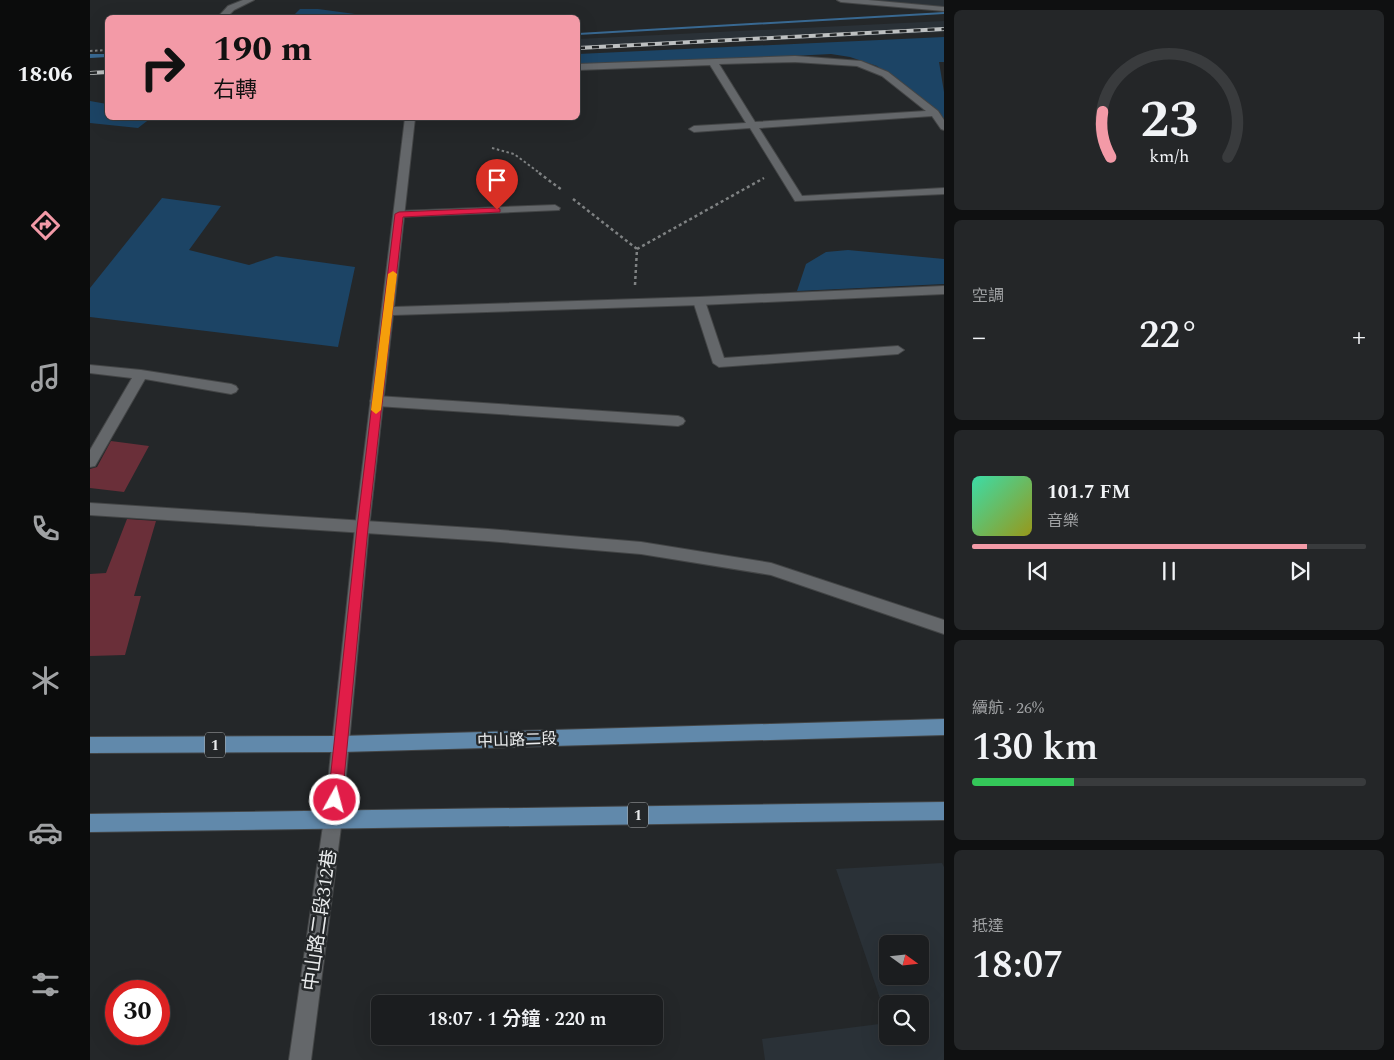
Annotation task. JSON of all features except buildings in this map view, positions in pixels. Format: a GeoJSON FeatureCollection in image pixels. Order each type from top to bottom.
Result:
{"type":"FeatureCollection","features":[{"type":"Feature","properties":{"kind":"main road","name":"中山路二段"},"geometry":{"type":"LineString","coordinates":[[90,746],[341,744],[944,727]]}},
{"type":"Feature","properties":{"kind":"main road","name":"1"},"geometry":{"type":"LineString","coordinates":[[90,823],[944,811]]}},
{"type":"Feature","properties":{"kind":"street"},"geometry":{"type":"LineString","coordinates":[[224,15],[231,8],[250,0]]}},
{"type":"Feature","properties":{"kind":"street"},"geometry":{"type":"LineString","coordinates":[[841,0],[944,9]]}},
{"type":"Feature","properties":{"kind":"street"},"geometry":{"type":"LineString","coordinates":[[580,67],[795,59],[858,64],[885,74],[935,113],[944,127]]}},
{"type":"Feature","properties":{"kind":"street"},"geometry":{"type":"LineString","coordinates":[[712,61],[799,199],[944,191]]}},
{"type":"Feature","properties":{"kind":"street"},"geometry":{"type":"LineString","coordinates":[[694,129],[935,113]]}},
{"type":"Feature","properties":{"kind":"street","name":"中山路二段312巷"},"geometry":{"type":"LineString","coordinates":[[300,1060],[337,780],[362,528],[410,120]]}},
{"type":"Feature","properties":{"kind":"street"},"geometry":{"type":"LineString","coordinates":[[399,214],[555,208]]}},
{"type":"Feature","properties":{"kind":"street"},"geometry":{"type":"LineString","coordinates":[[388,311],[699,301],[944,290]]}},
{"type":"Feature","properties":{"kind":"street"},"geometry":{"type":"LineString","coordinates":[[699,301],[719,363],[898,350]]}},
{"type":"Feature","properties":{"kind":"street"},"geometry":{"type":"LineString","coordinates":[[90,369],[141,374],[231,389]]}},
{"type":"Feature","properties":{"kind":"street"},"geometry":{"type":"LineString","coordinates":[[90,462],[141,374]]}},
{"type":"Feature","properties":{"kind":"street"},"geometry":{"type":"LineString","coordinates":[[377,401],[678,420]]}},
{"type":"Feature","properties":{"kind":"street"},"geometry":{"type":"LineString","coordinates":[[90,509],[362,528],[488,534],[641,548],[762,568],[944,627]]}},
{"type":"Feature","properties":{"kind":"path"},"geometry":{"type":"LineString","coordinates":[[90,51],[105,50]]}},
{"type":"Feature","properties":{"kind":"path"},"geometry":{"type":"LineString","coordinates":[[634,303],[637,249],[767,177]]}},
{"type":"Feature","properties":{"kind":"shaded area"},"geometry":{"type":"Polygon","coordinates":[[[854,0],[944,0],[944,8],[854,0]]]}},
{"type":"Feature","properties":{"kind":"shaded area"},"geometry":{"type":"Polygon","coordinates":[[[300,9],[318,9],[362,15],[294,15],[300,9]]]}},
{"type":"Feature","properties":{"kind":"shaded area"},"geometry":{"type":"Polygon","coordinates":[[[944,21],[944,32],[580,50],[580,39],[944,21]]]}},
{"type":"Feature","properties":{"kind":"shaded area"},"geometry":{"type":"Polygon","coordinates":[[[944,37],[944,62],[939,62],[944,92],[944,119],[939,120],[877,66],[850,57],[831,54],[580,67],[580,54],[944,37]]]}},
{"type":"Feature","properties":{"kind":"shaded area"},"geometry":{"type":"Polygon","coordinates":[[[90,101],[105,104],[105,120],[148,120],[138,128],[90,123],[90,101]]]}},
{"type":"Feature","properties":{"kind":"shaded area"},"geometry":{"type":"Polygon","coordinates":[[[162,198],[221,206],[189,250],[249,265],[276,256],[355,267],[338,347],[90,317],[90,288],[162,198]]]}},
{"type":"Feature","properties":{"kind":"shaded area"},"geometry":{"type":"Polygon","coordinates":[[[848,250],[944,259],[944,284],[797,291],[806,264],[826,252],[848,250]]]}},
{"type":"Feature","properties":{"kind":"shaded area"},"geometry":{"type":"Polygon","coordinates":[[[942,863],[944,867],[944,1060],[765,1060],[762,1039],[879,1024],[879,1045],[929,1045],[929,995],[879,995],[836,869],[942,863]]]}},
{"type":"Feature","properties":{"kind":"waterway"},"geometry":{"type":"LineString","coordinates":[[580,34],[944,13]]}},
{"type":"Feature","properties":{"kind":"waterway"},"geometry":{"type":"LineString","coordinates":[[90,56],[105,55]]}},
{"type":"Feature","properties":{"kind":"railway"},"geometry":{"type":"LineString","coordinates":[[580,48],[944,29]]}},
{"type":"Feature","properties":{"kind":"railway"},"geometry":{"type":"LineString","coordinates":[[90,73],[105,72]]}},
{"type":"Feature","properties":{"kind":"slow traffic"},"geometry":{"type":"LineString","coordinates":[[376,410],[393,274]]}},
{"type":"Feature","properties":{"kind":"route"},"geometry":{"type":"LineString","coordinates":[[335,800],[362,528],[399,214],[497,210]]}}]}
